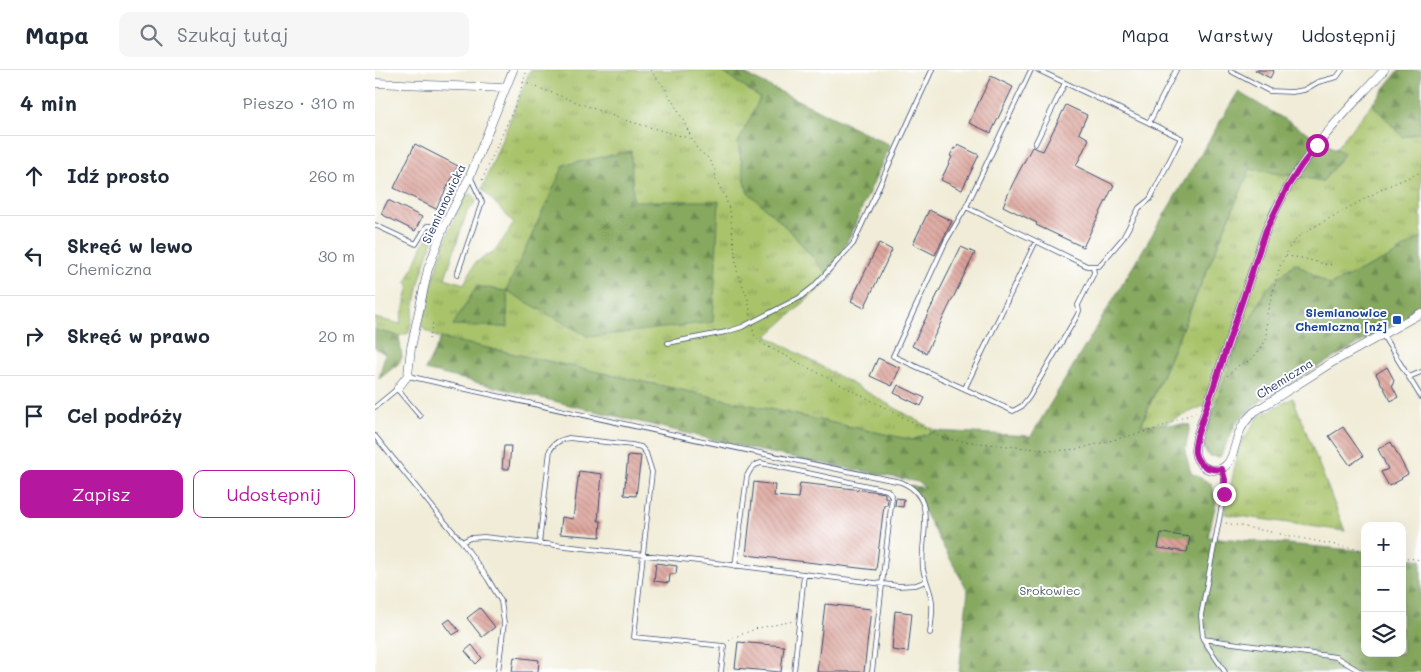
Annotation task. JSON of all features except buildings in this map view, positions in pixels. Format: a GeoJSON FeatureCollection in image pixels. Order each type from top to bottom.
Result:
{"type":"FeatureCollection","features":[{"type":"Feature","properties":{"kind":"street","name":"Siemianowicka"},"geometry":{"type":"LineString","coordinates":[[408,375],[411,348],[428,269],[444,226],[470,176],[513,70]]}},
{"type":"Feature","properties":{"kind":"street"},"geometry":{"type":"LineString","coordinates":[[1222,469],[1208,469],[1198,460],[1195,448],[1197,436],[1266,230],[1287,188],[1307,159],[1384,70]]}},
{"type":"Feature","properties":{"kind":"street"},"geometry":{"type":"LineString","coordinates":[[375,83],[505,88]]}},
{"type":"Feature","properties":{"kind":"street","name":"Chemiczna"},"geometry":{"type":"LineString","coordinates":[[1222,469],[1231,459],[1239,432],[1253,412],[1331,363],[1421,312]]}},
{"type":"Feature","properties":{"kind":"street"},"geometry":{"type":"LineString","coordinates":[[398,388],[408,375]]}},
{"type":"Feature","properties":{"kind":"lane"},"geometry":{"type":"LineString","coordinates":[[668,343],[725,332],[751,322],[799,298],[813,287],[853,244],[932,70]]}},
{"type":"Feature","properties":{"kind":"lane"},"geometry":{"type":"LineString","coordinates":[[1031,70],[966,207],[946,241],[893,356],[1013,411],[1021,406],[1029,397],[1077,316],[1079,305],[1094,274],[1093,266]]}},
{"type":"Feature","properties":{"kind":"lane"},"geometry":{"type":"LineString","coordinates":[[966,207],[1087,266],[1099,266],[1123,238],[1139,208],[1150,199],[1181,138],[1038,70]]}},
{"type":"Feature","properties":{"kind":"lane"},"geometry":{"type":"LineString","coordinates":[[1149,123],[1176,70]]}},
{"type":"Feature","properties":{"kind":"lane"},"geometry":{"type":"LineString","coordinates":[[1230,70],[1269,91],[1292,92],[1304,90],[1319,82],[1337,77],[1343,70]]}},
{"type":"Feature","properties":{"kind":"lane"},"geometry":{"type":"LineString","coordinates":[[1035,144],[1065,82]]}},
{"type":"Feature","properties":{"kind":"lane"},"geometry":{"type":"LineString","coordinates":[[457,275],[482,202],[470,176]]}},
{"type":"Feature","properties":{"kind":"lane"},"geometry":{"type":"LineString","coordinates":[[375,225],[416,244],[427,226],[444,226]]}},
{"type":"Feature","properties":{"kind":"lane"},"geometry":{"type":"LineString","coordinates":[[965,388],[1036,241]]}},
{"type":"Feature","properties":{"kind":"lane"},"geometry":{"type":"LineString","coordinates":[[1383,334],[1421,397]]}},
{"type":"Feature","properties":{"kind":"lane"},"geometry":{"type":"LineString","coordinates":[[1409,378],[1421,372]]}},
{"type":"Feature","properties":{"kind":"lane"},"geometry":{"type":"LineString","coordinates":[[408,375],[741,450],[909,485],[916,490],[926,518],[922,552],[923,569],[933,603],[930,633]]}},
{"type":"Feature","properties":{"kind":"lane"},"geometry":{"type":"LineString","coordinates":[[375,407],[398,388],[421,416]]}},
{"type":"Feature","properties":{"kind":"lane"},"geometry":{"type":"LineString","coordinates":[[375,436],[462,542],[501,601],[504,623],[498,672]]}},
{"type":"Feature","properties":{"kind":"lane"},"geometry":{"type":"LineString","coordinates":[[539,544],[550,450],[554,444],[559,440],[569,438],[632,444],[641,447],[646,453],[651,472],[633,637],[724,646],[721,672]]}},
{"type":"Feature","properties":{"kind":"lane"},"geometry":{"type":"LineString","coordinates":[[735,566],[747,476],[755,464],[887,490],[891,493],[892,498],[872,672]]}},
{"type":"Feature","properties":{"kind":"lane"},"geometry":{"type":"LineString","coordinates":[[1222,469],[1225,480],[1224,494],[1201,616],[1203,639],[1225,672]]}},
{"type":"Feature","properties":{"kind":"lane"},"geometry":{"type":"LineString","coordinates":[[462,542],[471,538],[484,537],[899,586],[916,585],[926,581]]}},
{"type":"Feature","properties":{"kind":"lane"},"geometry":{"type":"LineString","coordinates":[[794,672],[804,574]]}},
{"type":"Feature","properties":{"kind":"lane"},"geometry":{"type":"LineString","coordinates":[[1203,639],[1336,657],[1361,672]]}},
{"type":"Feature","properties":{"kind":"path"},"geometry":{"type":"LineString","coordinates":[[482,180],[517,101],[527,70]]}},
{"type":"Feature","properties":{"kind":"path"},"geometry":{"type":"LineString","coordinates":[[650,70],[665,88],[697,149],[707,158],[715,170],[716,180],[725,196],[730,212],[737,271],[748,299],[754,335],[761,342],[941,437],[953,440],[1054,451],[1079,449],[1156,430],[1207,408]]}},
{"type":"Feature","properties":{"kind":"path"},"geometry":{"type":"LineString","coordinates":[[523,82],[624,120],[693,139]]}},
{"type":"Feature","properties":{"kind":"path"},"geometry":{"type":"LineString","coordinates":[[1226,376],[1239,365],[1251,360],[1262,348],[1266,340],[1267,313],[1280,266],[1298,237],[1386,187],[1421,172]]}},
{"type":"Feature","properties":{"kind":"path"},"geometry":{"type":"LineString","coordinates":[[1285,256],[1303,258],[1328,265],[1335,264]]}},
{"type":"Feature","properties":{"kind":"path"},"geometry":{"type":"LineString","coordinates":[[429,339],[433,322]]}},
{"type":"Feature","properties":{"kind":"path"},"geometry":{"type":"LineString","coordinates":[[1218,522],[1361,550]]}},
{"type":"Feature","properties":{"kind":"path"},"geometry":{"type":"LineString","coordinates":[[1406,558],[1421,560]]}},
{"type":"Feature","properties":{"kind":"path"},"geometry":{"type":"LineString","coordinates":[[724,646],[732,638],[758,628],[799,620]]}},
{"type":"Feature","properties":{"kind":"green space"},"geometry":{"type":"Polygon","coordinates":[[[530,70],[720,70],[760,98],[738,143],[747,191],[787,228],[831,278],[767,336],[936,431],[912,440],[441,338],[421,327],[439,260],[465,195],[472,194],[475,197],[476,203],[467,212],[445,278],[464,284],[475,263],[496,250],[514,223],[482,189],[530,70]]]}},
{"type":"Feature","properties":{"kind":"green space"},"geometry":{"type":"Polygon","coordinates":[[[720,70],[736,70],[890,145],[831,278],[787,228],[747,191],[738,143],[760,98],[720,70]]]}},
{"type":"Feature","properties":{"kind":"green space"},"geometry":{"type":"Polygon","coordinates":[[[1399,70],[1421,70],[1421,132],[1403,137],[1372,104],[1399,70]]]}},
{"type":"Feature","properties":{"kind":"green space","name":"Srokowiec"},"geometry":{"type":"Polygon","coordinates":[[[1238,92],[1344,154],[1323,181],[1250,169],[1141,425],[1190,425],[1185,452],[1191,473],[1212,484],[1216,503],[1208,537],[1361,551],[1361,657],[1406,657],[1406,558],[1421,560],[1421,672],[959,672],[968,591],[909,485],[925,488],[918,482],[756,450],[425,370],[441,338],[912,440],[936,431],[1031,436],[1238,92]]]}},
{"type":"Feature","properties":{"kind":"green space"},"geometry":{"type":"Polygon","coordinates":[[[1372,104],[1403,137],[1421,132],[1421,239],[1390,257],[1330,285],[1295,263],[1265,291],[1239,341],[1217,400],[1163,424],[1141,426],[1250,169],[1323,181],[1344,154],[1336,148],[1372,104]]]}},
{"type":"Feature","properties":{"kind":"green space"},"geometry":{"type":"Polygon","coordinates":[[[631,151],[633,201],[719,201],[713,322],[589,337],[507,291],[508,327],[453,325],[477,286],[506,291],[564,165],[631,151]]]}},
{"type":"Feature","properties":{"kind":"green space"},"geometry":{"type":"Polygon","coordinates":[[[429,232],[433,232],[434,237],[420,279],[409,333],[399,336],[375,330],[375,318],[400,324],[409,285],[406,283],[429,232]]]}},
{"type":"Feature","properties":{"kind":"green space"},"geometry":{"type":"Polygon","coordinates":[[[1421,237],[1421,308],[1265,397],[1237,421],[1220,457],[1209,456],[1204,450],[1206,430],[1239,341],[1265,291],[1295,263],[1330,285],[1390,257],[1421,237]]]}},
{"type":"Feature","properties":{"kind":"green space"},"geometry":{"type":"Polygon","coordinates":[[[375,330],[399,336],[402,357],[398,364],[379,379],[385,354],[375,348],[375,330]]]}},
{"type":"Feature","properties":{"kind":"green space"},"geometry":{"type":"Polygon","coordinates":[[[1293,398],[1345,531],[1225,514],[1239,446],[1259,416],[1293,398]]]}},
{"type":"Feature","properties":{"kind":"place","name":"Siemianowice Chemiczna [nż]"},"geometry":{"type":"Point","coordinates":[1397,320]}},
{"type":"Feature","properties":{"kind":"route"},"geometry":{"type":"LineString","coordinates":[[1224,494],[1225,480],[1222,469],[1208,469],[1202,465],[1195,454],[1197,436],[1266,230],[1287,188],[1317,145]]}}]}
